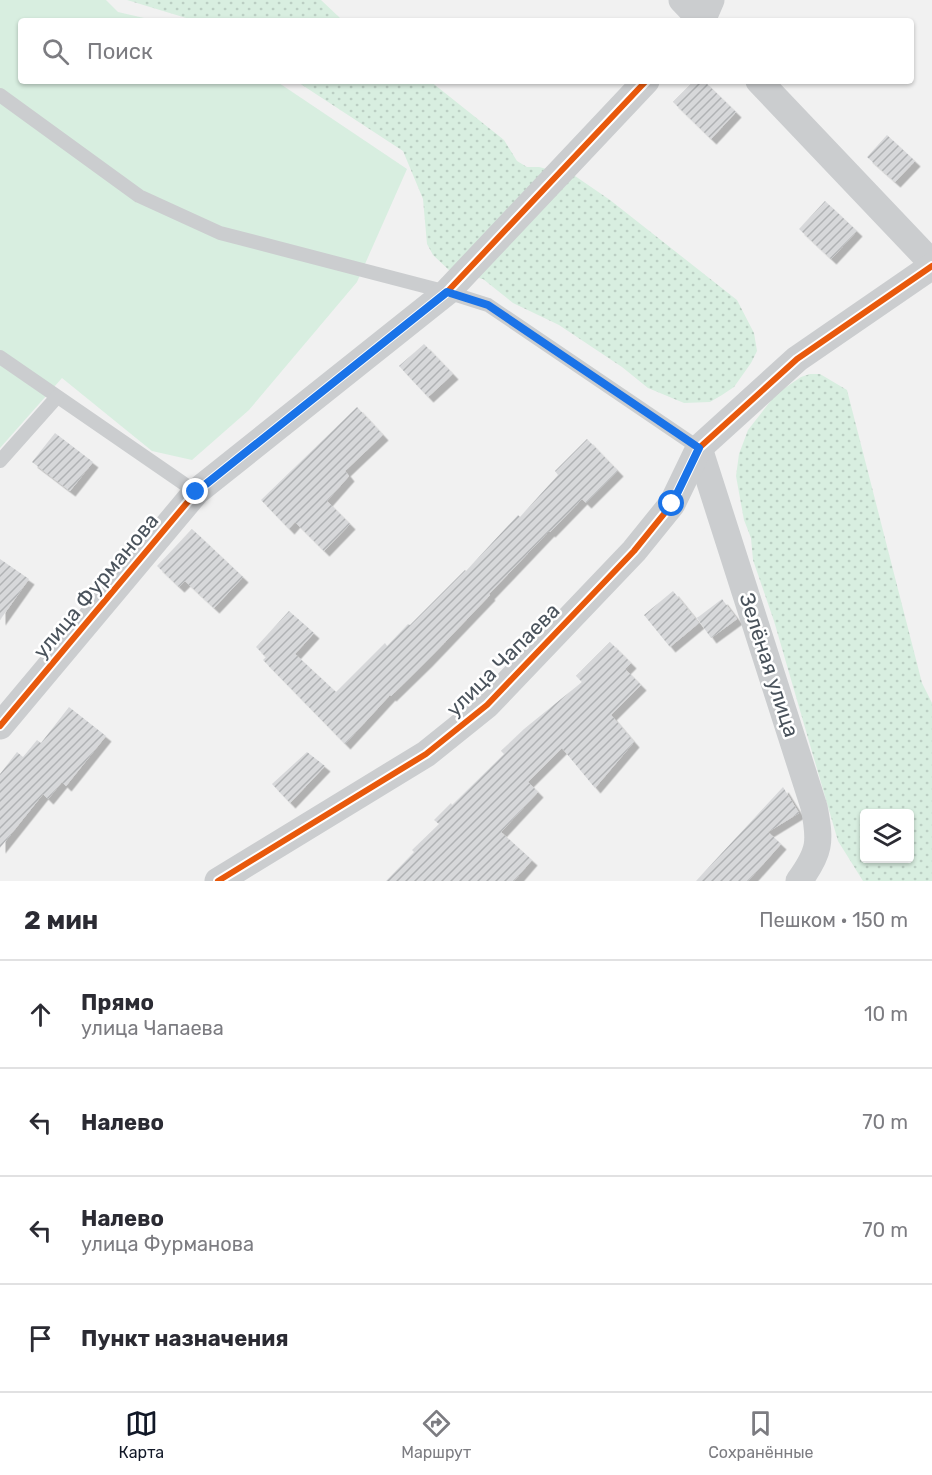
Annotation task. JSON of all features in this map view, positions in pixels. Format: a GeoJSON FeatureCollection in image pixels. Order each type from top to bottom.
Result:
{"type":"FeatureCollection","features":[{"type":"Feature","properties":{"kind":"street"},"geometry":{"type":"LineString","coordinates":[[682,0],[699,18]]}},
{"type":"Feature","properties":{"kind":"street"},"geometry":{"type":"LineString","coordinates":[[703,18],[711,0]]}},
{"type":"Feature","properties":{"kind":"street","name":"улица Фурманова"},"geometry":{"type":"LineString","coordinates":[[0,726],[196,492],[447,292],[643,84]]}},
{"type":"Feature","properties":{"kind":"street"},"geometry":{"type":"LineString","coordinates":[[699,448],[797,359],[932,264],[762,84]]}},
{"type":"Feature","properties":{"kind":"street","name":"улица Чапаева"},"geometry":{"type":"LineString","coordinates":[[218,881],[426,754],[487,705],[640,544],[672,504],[699,448]]}},
{"type":"Feature","properties":{"kind":"street","name":"Зелёная улица"},"geometry":{"type":"LineString","coordinates":[[699,448],[814,807],[819,832],[818,850],[799,881]]}},
{"type":"Feature","properties":{"kind":"lane"},"geometry":{"type":"LineString","coordinates":[[0,95],[139,196],[220,233],[447,292],[488,305],[699,448]]}},
{"type":"Feature","properties":{"kind":"lane"},"geometry":{"type":"LineString","coordinates":[[0,357],[196,492]]}},
{"type":"Feature","properties":{"kind":"lane"},"geometry":{"type":"LineString","coordinates":[[0,461],[57,396]]}},
{"type":"Feature","properties":{"kind":"green space"},"geometry":{"type":"Polygon","coordinates":[[[0,0],[106,0],[118,12],[144,18],[18,18],[18,84],[280,84],[407,169],[357,282],[249,410],[192,460],[152,451],[62,378],[0,448],[0,0]]]}},
{"type":"Feature","properties":{"kind":"green space"},"geometry":{"type":"Polygon","coordinates":[[[127,0],[321,0],[340,18],[186,18],[127,0]]]}},
{"type":"Feature","properties":{"kind":"green space"},"geometry":{"type":"Polygon","coordinates":[[[301,84],[434,84],[504,140],[517,161],[527,167],[539,167],[575,176],[610,200],[737,300],[754,333],[757,351],[751,363],[734,387],[722,395],[710,402],[684,403],[648,388],[622,367],[559,325],[513,303],[483,279],[451,272],[433,255],[427,244],[423,199],[403,151],[301,84]]]}},
{"type":"Feature","properties":{"kind":"green space"},"geometry":{"type":"Polygon","coordinates":[[[810,374],[820,374],[847,390],[922,683],[932,703],[932,881],[863,881],[838,841],[774,621],[753,560],[751,538],[744,520],[736,476],[739,454],[748,430],[776,394],[801,377],[810,374]]]}},
{"type":"Feature","properties":{"kind":"building"},"geometry":{"type":"Polygon","coordinates":[[[691,84],[707,84],[736,112],[711,139],[673,102],[691,84]]]}},
{"type":"Feature","properties":{"kind":"building"},"geometry":{"type":"Polygon","coordinates":[[[887,135],[915,161],[895,182],[867,157],[887,135]]]}},
{"type":"Feature","properties":{"kind":"building"},"geometry":{"type":"Polygon","coordinates":[[[825,201],[857,231],[831,259],[799,229],[825,201]]]}},
{"type":"Feature","properties":{"kind":"building"},"geometry":{"type":"Polygon","coordinates":[[[424,344],[453,374],[428,397],[399,366],[424,344]]]}},
{"type":"Feature","properties":{"kind":"building"},"geometry":{"type":"Polygon","coordinates":[[[357,407],[383,435],[345,471],[349,476],[327,501],[350,524],[324,551],[295,522],[289,529],[261,500],[357,407]]]}},
{"type":"Feature","properties":{"kind":"building"},"geometry":{"type":"Polygon","coordinates":[[[55,433],[93,462],[70,491],[32,462],[55,433]]]}},
{"type":"Feature","properties":{"kind":"building"},"geometry":{"type":"Polygon","coordinates":[[[587,439],[618,471],[586,503],[582,499],[549,531],[427,661],[390,695],[345,744],[263,660],[266,657],[256,647],[289,611],[314,633],[295,654],[336,692],[385,643],[387,646],[466,571],[518,515],[520,517],[558,475],[555,471],[587,439]]]}},
{"type":"Feature","properties":{"kind":"building"},"geometry":{"type":"Polygon","coordinates":[[[192,529],[243,577],[214,608],[185,581],[179,587],[157,566],[192,529]]]}},
{"type":"Feature","properties":{"kind":"building"},"geometry":{"type":"Polygon","coordinates":[[[0,559],[29,579],[0,620],[0,559]]]}},
{"type":"Feature","properties":{"kind":"building"},"geometry":{"type":"Polygon","coordinates":[[[673,591],[699,623],[670,647],[644,615],[673,591]]]}},
{"type":"Feature","properties":{"kind":"building"},"geometry":{"type":"Polygon","coordinates":[[[722,599],[737,619],[711,638],[697,618],[722,599]]]}},
{"type":"Feature","properties":{"kind":"building"},"geometry":{"type":"Polygon","coordinates":[[[610,642],[631,663],[625,669],[641,685],[611,715],[634,742],[595,788],[562,748],[528,782],[538,792],[501,832],[532,860],[514,881],[386,881],[414,852],[412,850],[439,824],[434,820],[504,754],[501,751],[524,729],[582,682],[576,676],[610,642]]]}},
{"type":"Feature","properties":{"kind":"building"},"geometry":{"type":"Polygon","coordinates":[[[69,707],[106,736],[66,786],[62,782],[48,799],[43,794],[0,848],[0,774],[17,752],[23,757],[37,740],[41,743],[69,707]]]}},
{"type":"Feature","properties":{"kind":"building"},"geometry":{"type":"Polygon","coordinates":[[[307,752],[325,766],[290,803],[272,784],[307,752]]]}},
{"type":"Feature","properties":{"kind":"building"},"geometry":{"type":"Polygon","coordinates":[[[783,787],[799,813],[768,832],[781,844],[748,881],[696,881],[783,787]]]}},
{"type":"Feature","properties":{"kind":"cycle path"},"geometry":{"type":"LineString","coordinates":[[0,726],[196,492],[447,292],[643,84]]}},
{"type":"Feature","properties":{"kind":"cycle path"},"geometry":{"type":"LineString","coordinates":[[218,881],[426,754],[487,705],[634,551],[672,504],[699,448],[797,359],[932,266]]}},
{"type":"Feature","properties":{"kind":"route"},"geometry":{"type":"LineString","coordinates":[[196,492],[447,292],[488,305],[699,448],[672,504]]}}]}
